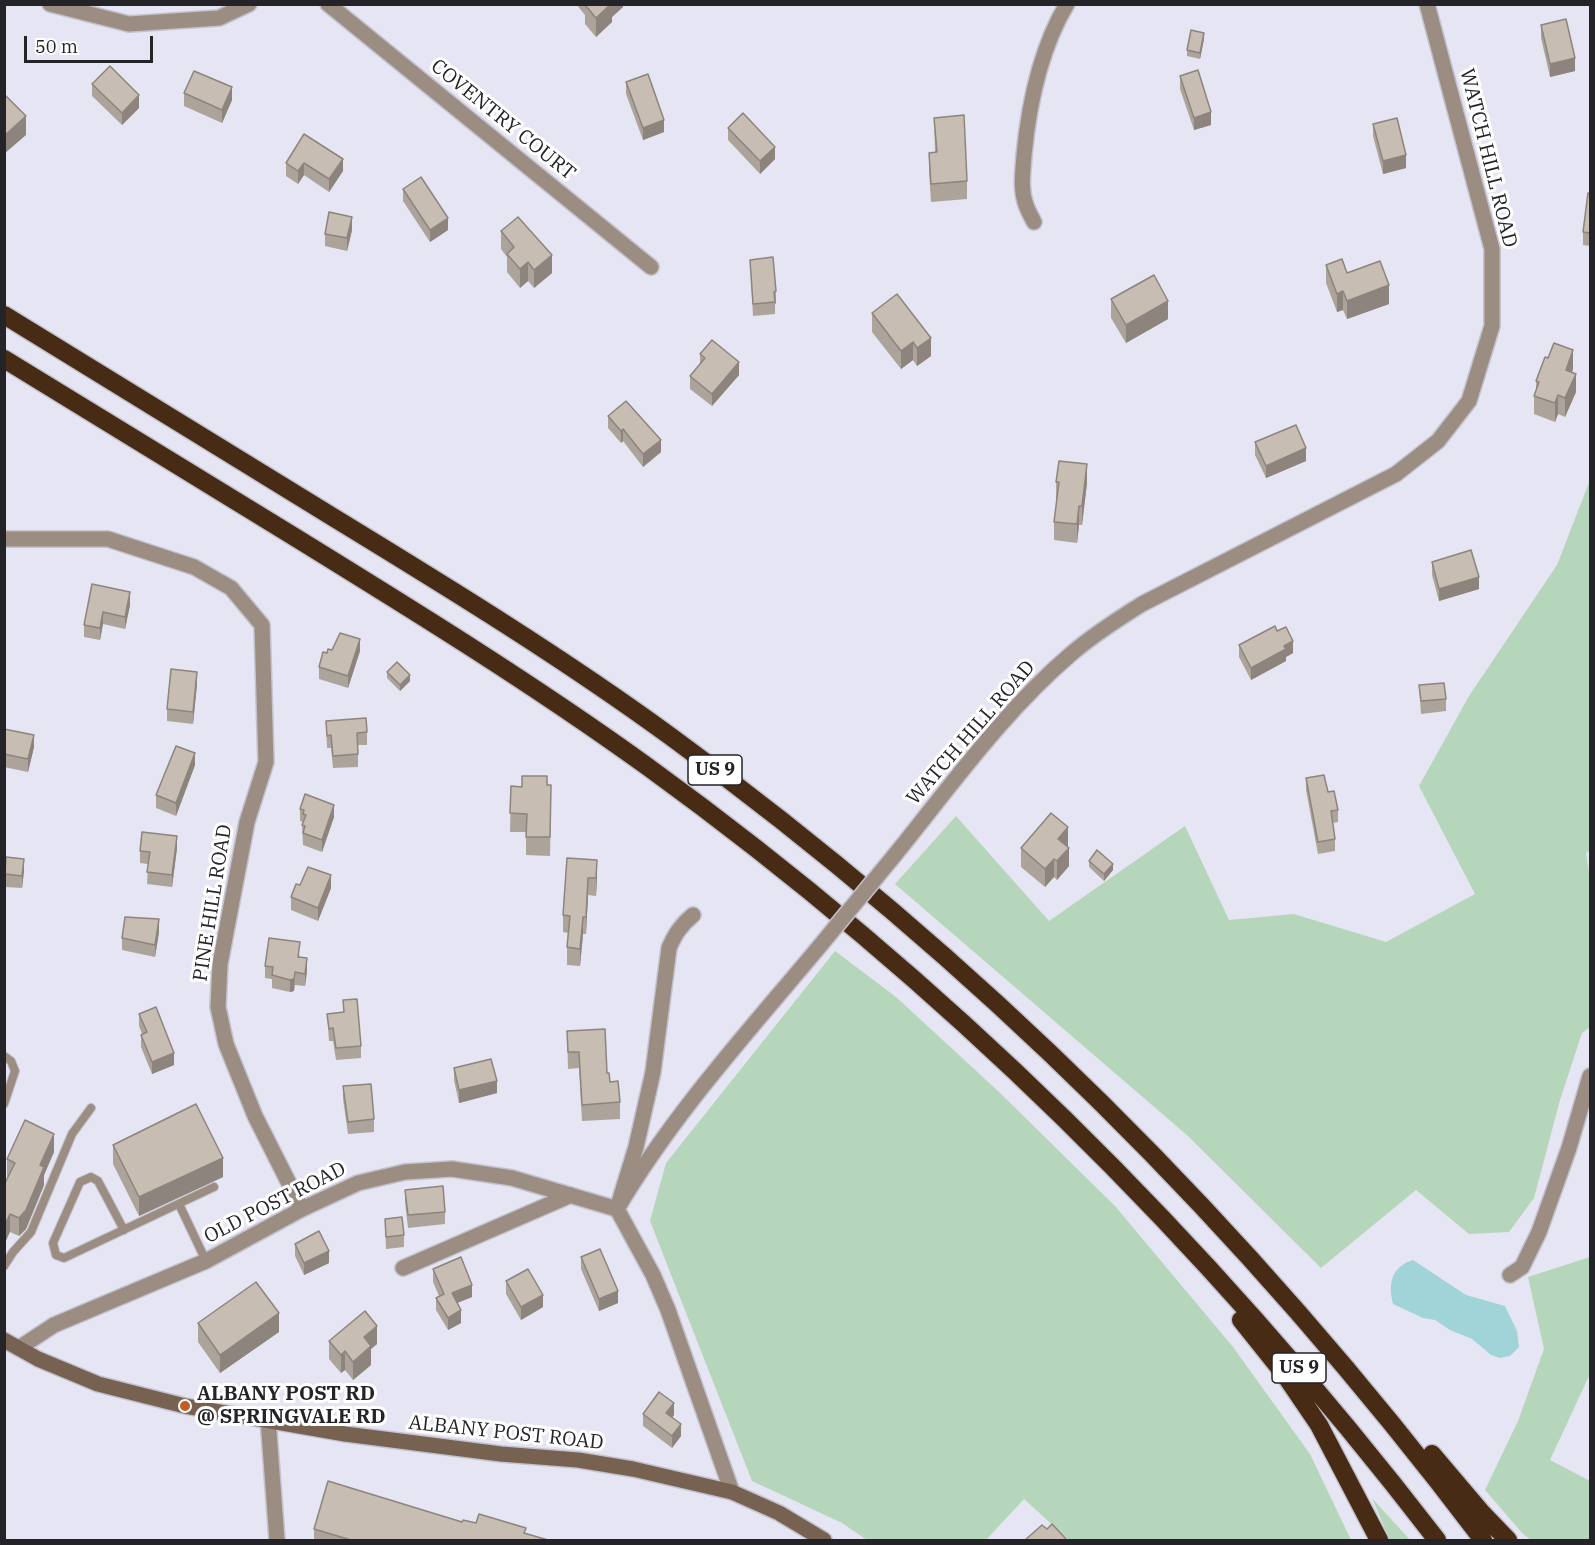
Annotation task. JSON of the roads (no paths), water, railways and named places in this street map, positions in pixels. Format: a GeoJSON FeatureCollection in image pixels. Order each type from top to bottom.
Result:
{"type":"FeatureCollection","features":[{"type":"Feature","properties":{"kind":"highway","name":"US 9"},"geometry":{"type":"LineString","coordinates":[[4,315],[526,638],[651,722],[774,814],[911,926],[1071,1072],[1229,1233],[1383,1411],[1483,1540]]}},
{"type":"Feature","properties":{"kind":"highway","name":"US 9"},"geometry":{"type":"LineString","coordinates":[[4,359],[401,602],[523,681],[663,778],[809,891],[911,977],[1046,1099],[1151,1205],[1302,1372],[1437,1540]]}},
{"type":"Feature","properties":{"kind":"highway"},"geometry":{"type":"LineString","coordinates":[[1151,1205],[1311,1411],[1379,1540]]}},
{"type":"Feature","properties":{"kind":"highway"},"geometry":{"type":"LineString","coordinates":[[1329,1346],[1437,1459],[1470,1500],[1508,1540]]}},
{"type":"Feature","properties":{"kind":"main road","name":"ALBANY POST ROAD"},"geometry":{"type":"LineString","coordinates":[[4,1340],[38,1359],[98,1384],[185,1406],[402,1442],[501,1454],[578,1460],[633,1469],[732,1492],[779,1513],[824,1540]]}},
{"type":"Feature","properties":{"kind":"street"},"geometry":{"type":"LineString","coordinates":[[50,4],[129,24],[219,18],[249,4]]}},
{"type":"Feature","properties":{"kind":"street","name":"COVENTRY COURT"},"geometry":{"type":"LineString","coordinates":[[328,4],[651,267]]}},
{"type":"Feature","properties":{"kind":"street"},"geometry":{"type":"LineString","coordinates":[[1034,222],[1025,204],[1022,181],[1028,120],[1043,57],[1067,4]]}},
{"type":"Feature","properties":{"kind":"street","name":"WATCH HILL ROAD"},"geometry":{"type":"LineString","coordinates":[[617,1209],[658,1143],[687,1105],[1010,714],[1072,653],[1107,626],[1142,604],[1396,474],[1438,441],[1469,401],[1492,326],[1492,249],[1427,4]]}},
{"type":"Feature","properties":{"kind":"street","name":"PINE HILL ROAD"},"geometry":{"type":"LineString","coordinates":[[4,539],[108,539],[194,567],[231,588],[262,625],[266,762],[247,822],[220,964],[218,1007],[226,1044],[255,1116],[302,1209]]}},
{"type":"Feature","properties":{"kind":"street"},"geometry":{"type":"LineString","coordinates":[[693,915],[674,935],[669,948],[653,1072],[636,1147],[617,1209],[648,1266],[668,1310],[732,1492]]}},
{"type":"Feature","properties":{"kind":"street"},"geometry":{"type":"LineString","coordinates":[[1510,1275],[1522,1267],[1539,1232],[1569,1148],[1590,1076]]}},
{"type":"Feature","properties":{"kind":"street","name":"OLD POST ROAD"},"geometry":{"type":"LineString","coordinates":[[19,1348],[63,1321],[206,1261],[302,1209],[358,1183],[405,1172],[452,1169],[512,1178],[617,1209]]}},
{"type":"Feature","properties":{"kind":"street"},"geometry":{"type":"LineString","coordinates":[[403,1268],[571,1195]]}},
{"type":"Feature","properties":{"kind":"street"},"geometry":{"type":"LineString","coordinates":[[267,1419],[277,1540]]}},
{"type":"Feature","properties":{"kind":"lane"},"geometry":{"type":"LineString","coordinates":[[4,1056],[11,1061],[15,1071],[4,1104]]}},
{"type":"Feature","properties":{"kind":"lane"},"geometry":{"type":"LineString","coordinates":[[4,1266],[31,1232],[72,1134],[91,1108]]}},
{"type":"Feature","properties":{"kind":"lane"},"geometry":{"type":"LineString","coordinates":[[124,1230],[98,1181],[90,1176],[80,1182],[53,1243],[57,1255],[63,1258],[124,1230],[214,1187]]}},
{"type":"Feature","properties":{"kind":"lane"},"geometry":{"type":"LineString","coordinates":[[179,1204],[206,1261]]}},
{"type":"Feature","properties":{"kind":"place","name":"ALBANY POST RD @ SPRINGVALE RD"},"geometry":{"type":"Point","coordinates":[185,1406]}}]}
